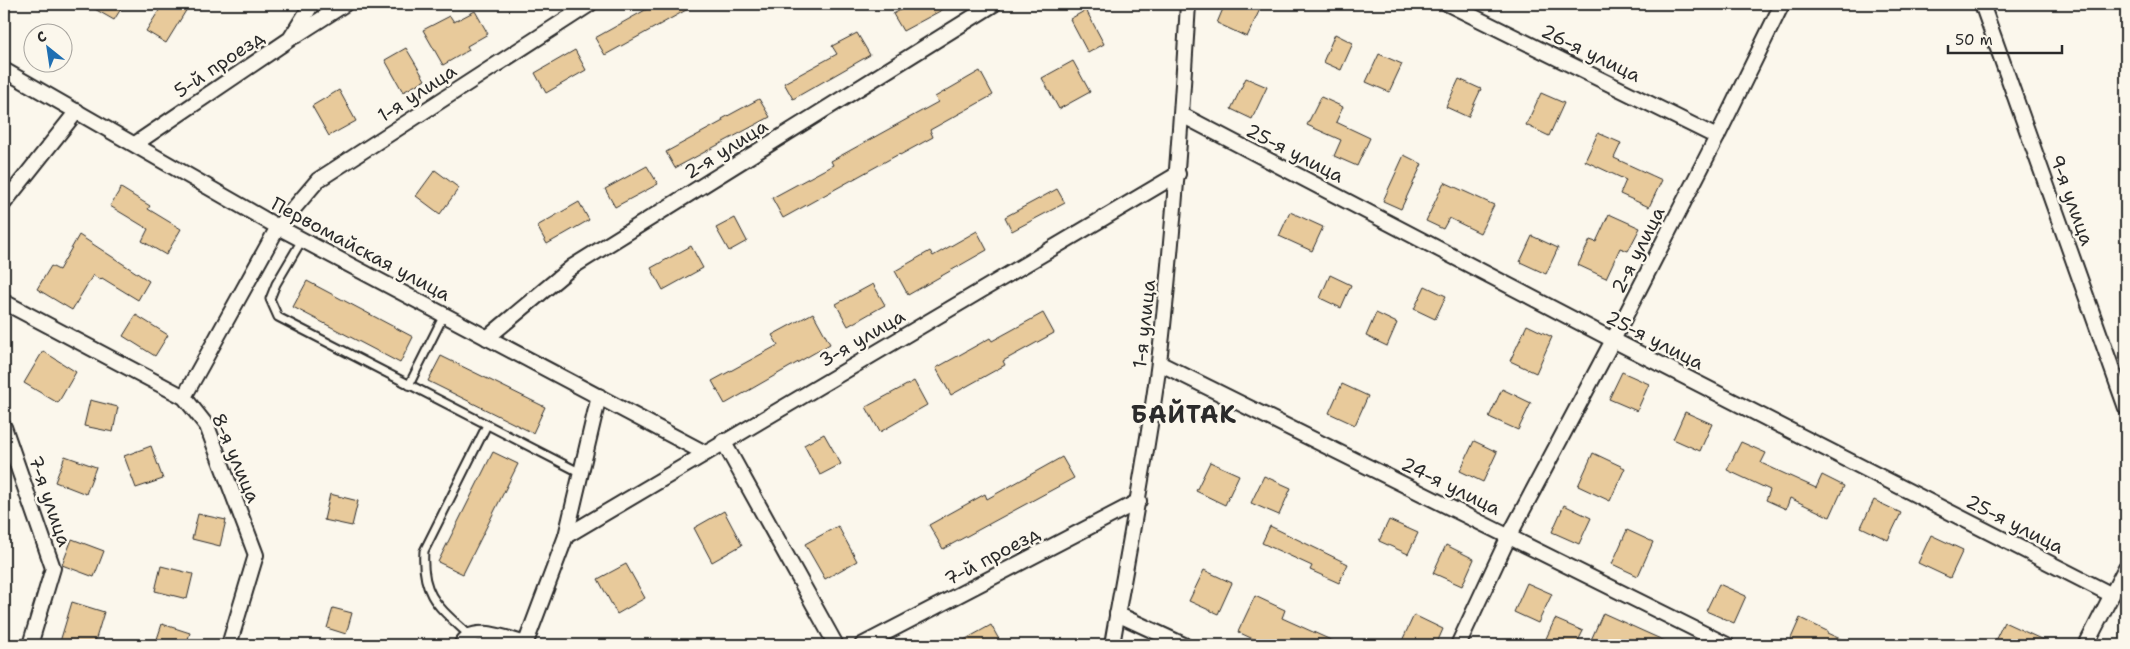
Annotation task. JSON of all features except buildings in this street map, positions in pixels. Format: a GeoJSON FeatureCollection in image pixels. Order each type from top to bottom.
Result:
{"type":"FeatureCollection","features":[{"type":"Feature","properties":{"kind":"street","name":"5-й проезд"},"geometry":{"type":"LineString","coordinates":[[135,144],[290,39],[312,4]]}},
{"type":"Feature","properties":{"kind":"street"},"geometry":{"type":"LineString","coordinates":[[290,39],[345,4]]}},
{"type":"Feature","properties":{"kind":"street","name":"1-я улица"},"geometry":{"type":"LineString","coordinates":[[184,397],[278,227],[318,180],[590,4]]}},
{"type":"Feature","properties":{"kind":"street","name":"2-я улица"},"geometry":{"type":"LineString","coordinates":[[487,338],[572,267],[994,4]]}},
{"type":"Feature","properties":{"kind":"street","name":"1-я улица"},"geometry":{"type":"LineString","coordinates":[[1112,645],[1139,501],[1159,362],[1178,174],[1188,4]]}},
{"type":"Feature","properties":{"kind":"street","name":"26-я улица"},"geometry":{"type":"LineString","coordinates":[[1448,4],[1717,137]]}},
{"type":"Feature","properties":{"kind":"street","name":"2-я улица"},"geometry":{"type":"LineString","coordinates":[[1458,645],[1509,536],[1613,340],[1717,137],[1782,4]]}},
{"type":"Feature","properties":{"kind":"street","name":"9-я улица"},"geometry":{"type":"LineString","coordinates":[[1982,4],[2126,408]]}},
{"type":"Feature","properties":{"kind":"street","name":"Первомайская улица"},"geometry":{"type":"LineString","coordinates":[[4,70],[278,227],[705,453]]}},
{"type":"Feature","properties":{"kind":"street"},"geometry":{"type":"LineString","coordinates":[[5,200],[77,111]]}},
{"type":"Feature","properties":{"kind":"street","name":"25-я улица"},"geometry":{"type":"LineString","coordinates":[[1182,115],[1613,340],[2112,595]]}},
{"type":"Feature","properties":{"kind":"street","name":"3-я улица"},"geometry":{"type":"LineString","coordinates":[[566,536],[1178,174]]}},
{"type":"Feature","properties":{"kind":"street","name":"8-я улица"},"geometry":{"type":"LineString","coordinates":[[4,302],[184,397],[207,426],[256,555],[229,645]]}},
{"type":"Feature","properties":{"kind":"street","name":"24-я улица"},"geometry":{"type":"LineString","coordinates":[[1159,362],[1727,645]]}},
{"type":"Feature","properties":{"kind":"street"},"geometry":{"type":"LineString","coordinates":[[465,640],[481,633],[526,645],[566,536],[599,396]]}},
{"type":"Feature","properties":{"kind":"street","name":"7-я улица"},"geometry":{"type":"LineString","coordinates":[[4,427],[53,568],[30,645]]}},
{"type":"Feature","properties":{"kind":"street"},"geometry":{"type":"LineString","coordinates":[[723,442],[836,645]]}},
{"type":"Feature","properties":{"kind":"street","name":"7-й проезд"},"geometry":{"type":"LineString","coordinates":[[862,645],[1139,501]]}},
{"type":"Feature","properties":{"kind":"street"},"geometry":{"type":"LineString","coordinates":[[2086,645],[2126,567]]}},
{"type":"Feature","properties":{"kind":"street"},"geometry":{"type":"LineString","coordinates":[[1118,614],[1184,645]]}},
{"type":"Feature","properties":{"kind":"lane"},"geometry":{"type":"LineString","coordinates":[[302,240],[276,284],[270,299],[278,317],[580,473]]}},
{"type":"Feature","properties":{"kind":"lane"},"geometry":{"type":"LineString","coordinates":[[409,385],[444,315]]}},
{"type":"Feature","properties":{"kind":"lane"},"geometry":{"type":"LineString","coordinates":[[465,640],[427,588],[423,569],[424,551],[487,425]]}},
{"type":"Feature","properties":{"kind":"district","name":"БАЙТАК"},"geometry":{"type":"Point","coordinates":[1184,415]}}]}
